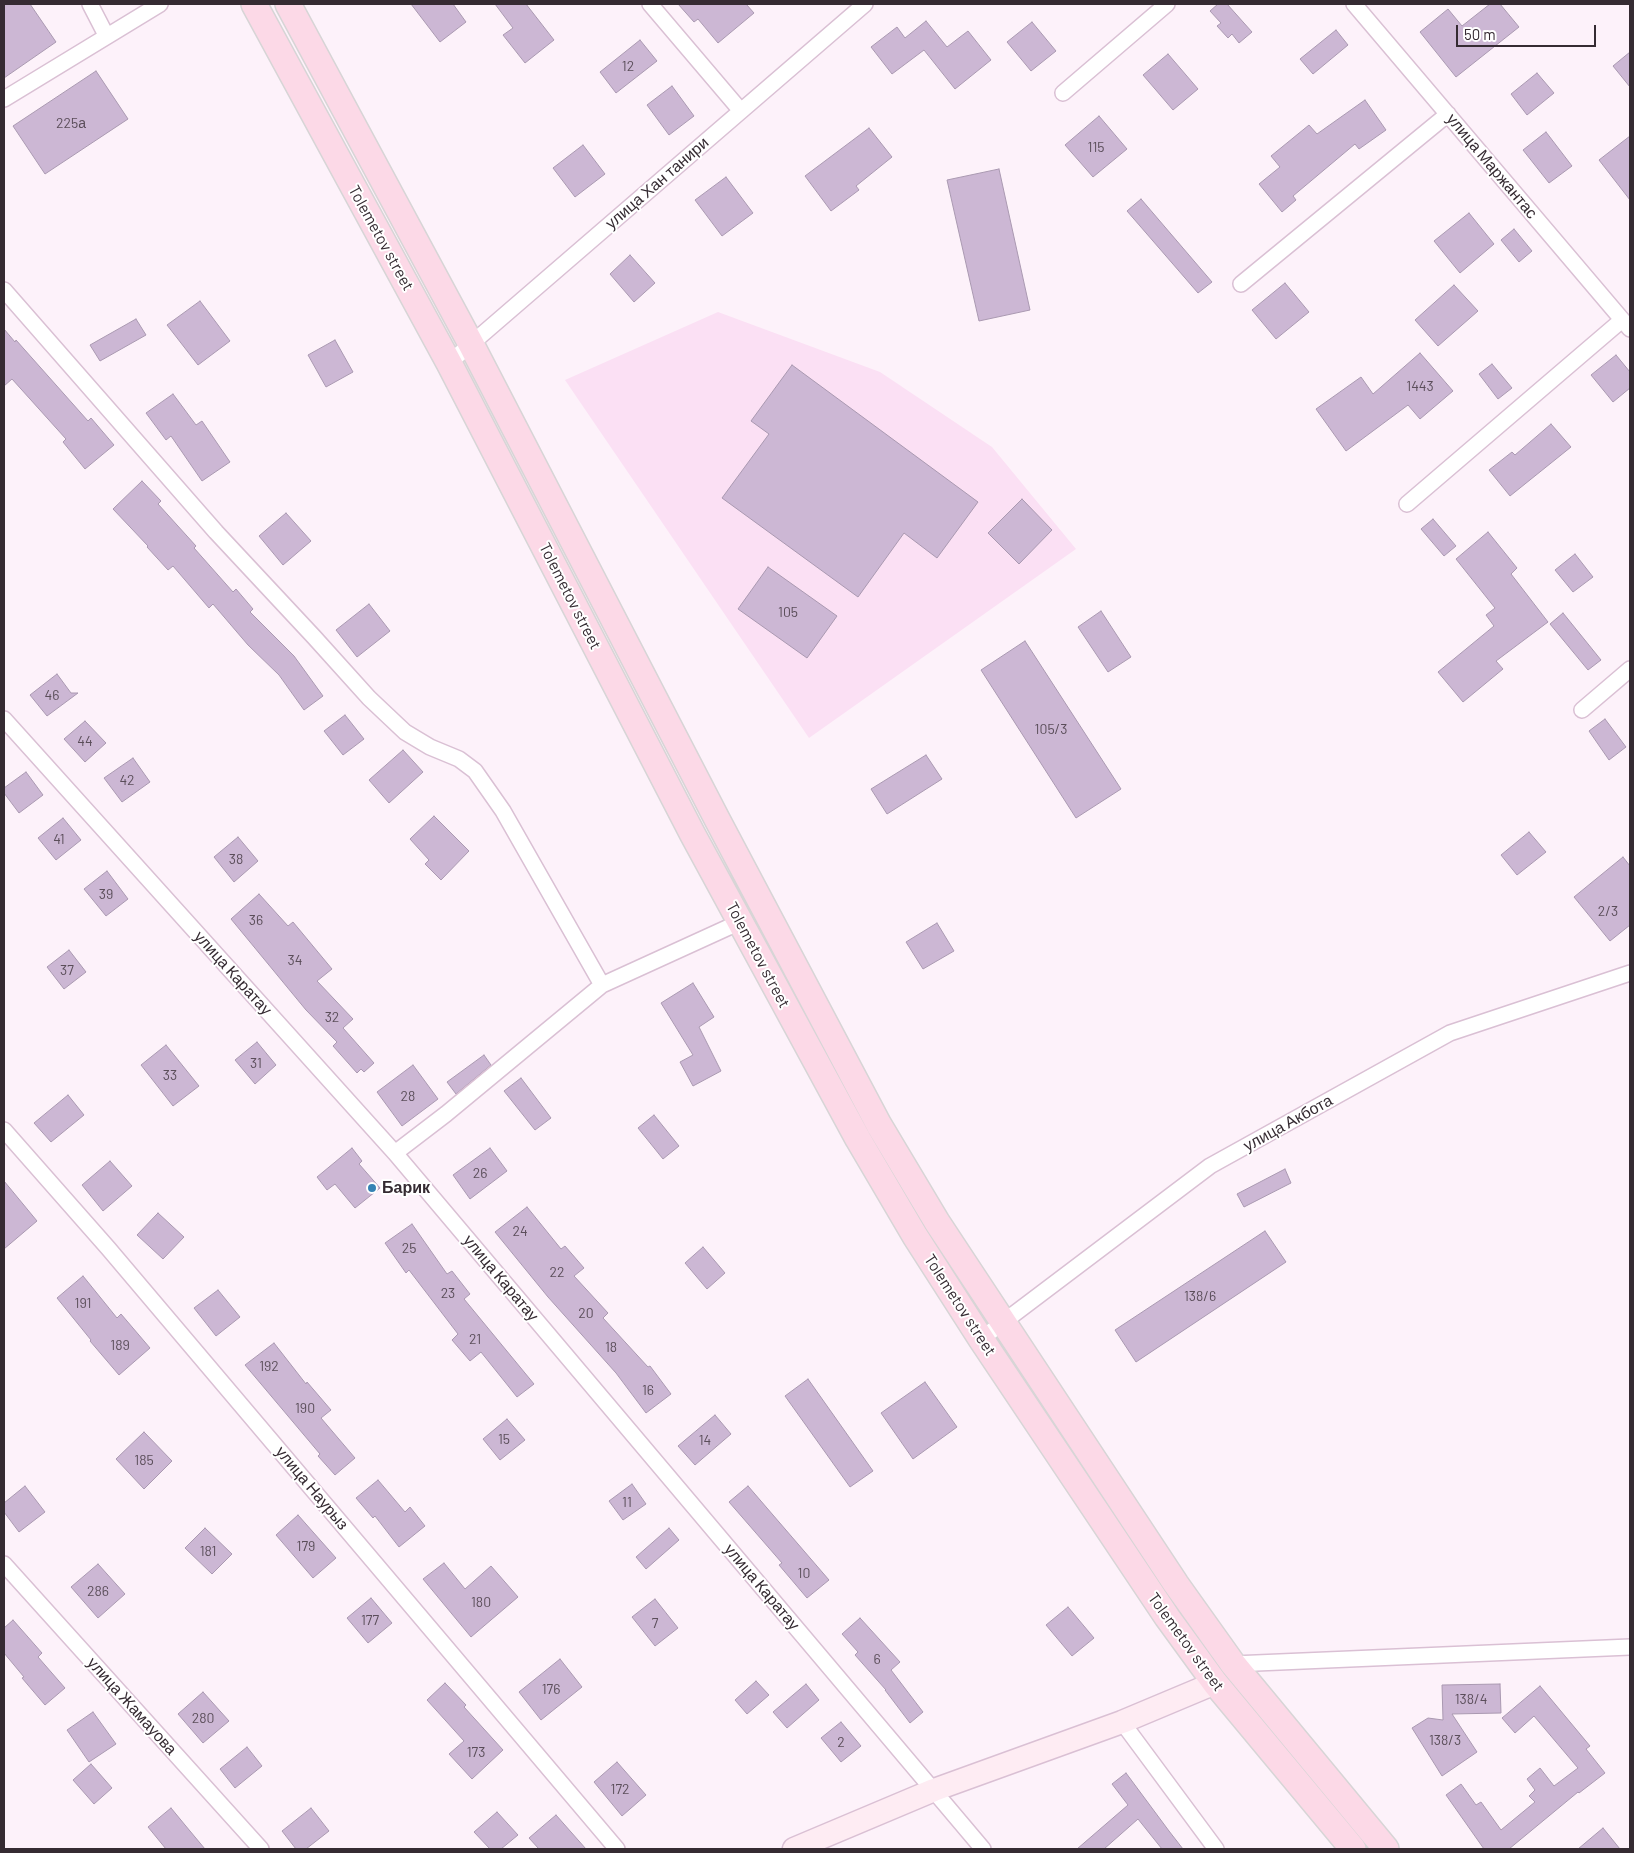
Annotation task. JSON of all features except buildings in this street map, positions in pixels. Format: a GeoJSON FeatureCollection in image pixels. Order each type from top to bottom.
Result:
{"type":"FeatureCollection","features":[{"type":"Feature","properties":{"kind":"main road","name":"Tolemetov street"},"geometry":{"type":"LineString","coordinates":[[254,4],[449,363],[693,835],[858,1139],[915,1236],[981,1339],[1167,1617],[1215,1683],[1353,1849]]}},
{"type":"Feature","properties":{"kind":"main road","name":"Tolemetov street"},"geometry":{"type":"LineString","coordinates":[[288,4],[471,344],[722,829],[879,1125],[937,1222],[1176,1584],[1232,1664],[1386,1849]]}},
{"type":"Feature","properties":{"kind":"street"},"geometry":{"type":"LineString","coordinates":[[90,4],[106,35]]}},
{"type":"Feature","properties":{"kind":"street"},"geometry":{"type":"LineString","coordinates":[[4,99],[106,35],[160,4]]}},
{"type":"Feature","properties":{"kind":"street"},"geometry":{"type":"LineString","coordinates":[[650,4],[741,111]]}},
{"type":"Feature","properties":{"kind":"street","name":"улица Хан танири"},"geometry":{"type":"LineString","coordinates":[[449,363],[865,4]]}},
{"type":"Feature","properties":{"kind":"street"},"geometry":{"type":"LineString","coordinates":[[1064,93],[1167,4]]}},
{"type":"Feature","properties":{"kind":"street","name":"улица Маржантас"},"geometry":{"type":"LineString","coordinates":[[1354,4],[1626,324]]}},
{"type":"Feature","properties":{"kind":"street"},"geometry":{"type":"LineString","coordinates":[[1241,284],[1448,114]]}},
{"type":"Feature","properties":{"kind":"street"},"geometry":{"type":"LineString","coordinates":[[4,290],[216,532],[369,698],[405,732],[430,747],[459,759],[475,771],[503,811],[602,986]]}},
{"type":"Feature","properties":{"kind":"street"},"geometry":{"type":"LineString","coordinates":[[1407,504],[1626,324]]}},
{"type":"Feature","properties":{"kind":"street"},"geometry":{"type":"LineString","coordinates":[[1582,710],[1630,669]]}},
{"type":"Feature","properties":{"kind":"street","name":"улица Каратау"},"geometry":{"type":"LineString","coordinates":[[4,719],[395,1153],[983,1849]]}},
{"type":"Feature","properties":{"kind":"street"},"geometry":{"type":"LineString","coordinates":[[395,1153],[446,1114],[602,986],[740,922]]}},
{"type":"Feature","properties":{"kind":"street","name":"улица Акбота"},"geometry":{"type":"LineString","coordinates":[[981,1339],[1210,1166],[1450,1033],[1630,973]]}},
{"type":"Feature","properties":{"kind":"street","name":"улица Наурыз"},"geometry":{"type":"LineString","coordinates":[[4,1130],[108,1248],[617,1849]]}},
{"type":"Feature","properties":{"kind":"street","name":"улица Жамауова"},"geometry":{"type":"LineString","coordinates":[[4,1564],[261,1849]]}},
{"type":"Feature","properties":{"kind":"street"},"geometry":{"type":"LineString","coordinates":[[1232,1664],[1630,1647]]}},
{"type":"Feature","properties":{"kind":"street"},"geometry":{"type":"LineString","coordinates":[[794,1849],[934,1790],[1122,1722],[1215,1683]]}},
{"type":"Feature","properties":{"kind":"street"},"geometry":{"type":"LineString","coordinates":[[1122,1722],[1216,1849]]}},
{"type":"Feature","properties":{"kind":"shaded area"},"geometry":{"type":"Polygon","coordinates":[[[718,312],[880,372],[992,447],[1076,549],[809,738],[565,380],[718,312]]]}},
{"type":"Feature","properties":{"kind":"place","name":"Барик"},"geometry":{"type":"Point","coordinates":[372,1188]}}]}
